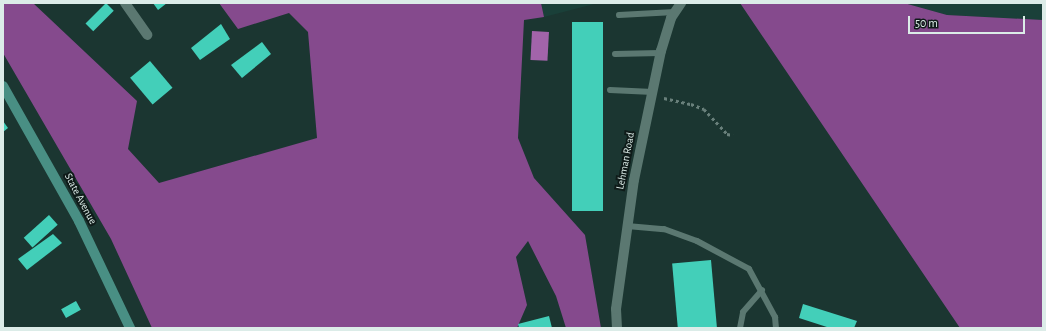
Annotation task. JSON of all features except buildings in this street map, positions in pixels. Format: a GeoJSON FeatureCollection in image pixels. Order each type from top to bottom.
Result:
{"type":"FeatureCollection","features":[{"type":"Feature","properties":{"kind":"main road","name":"State Avenue"},"geometry":{"type":"LineString","coordinates":[[3,86],[79,221],[130,328]]}},
{"type":"Feature","properties":{"kind":"street"},"geometry":{"type":"LineString","coordinates":[[125,3],[147,35]]}},
{"type":"Feature","properties":{"kind":"street","name":"Lehman Road"},"geometry":{"type":"LineString","coordinates":[[617,328],[616,309],[627,226],[660,53],[675,12],[681,3]]}},
{"type":"Feature","properties":{"kind":"lane"},"geometry":{"type":"LineString","coordinates":[[619,15],[675,12]]}},
{"type":"Feature","properties":{"kind":"lane"},"geometry":{"type":"LineString","coordinates":[[615,54],[660,53]]}},
{"type":"Feature","properties":{"kind":"lane"},"geometry":{"type":"LineString","coordinates":[[610,90],[652,94]]}},
{"type":"Feature","properties":{"kind":"lane"},"geometry":{"type":"LineString","coordinates":[[627,226],[664,229],[697,241],[749,269],[762,290],[776,326]]}},
{"type":"Feature","properties":{"kind":"lane"},"geometry":{"type":"LineString","coordinates":[[740,328],[743,312],[762,290]]}},
{"type":"Feature","properties":{"kind":"path"},"geometry":{"type":"LineString","coordinates":[[652,94],[691,104],[704,109],[727,134],[733,135]]}},
{"type":"Feature","properties":{"kind":"shaded area"},"geometry":{"type":"Polygon","coordinates":[[[3,3],[33,3],[137,101],[128,149],[159,183],[317,138],[308,32],[289,13],[238,29],[219,3],[541,3],[544,17],[524,20],[518,138],[534,178],[585,235],[601,328],[566,328],[556,296],[528,241],[516,257],[527,305],[517,328],[152,328],[111,239],[3,53],[3,3]]]}},
{"type":"Feature","properties":{"kind":"shaded area"},"geometry":{"type":"Polygon","coordinates":[[[541,3],[598,3],[544,17],[541,3]]]}},
{"type":"Feature","properties":{"kind":"shaded area"},"geometry":{"type":"Polygon","coordinates":[[[740,3],[904,3],[947,15],[1043,20],[1043,328],[960,328],[740,3]]]}},
{"type":"Feature","properties":{"kind":"shaded area"},"geometry":{"type":"Polygon","coordinates":[[[904,3],[1043,3],[1043,20],[947,15],[904,3]]]}},
{"type":"Feature","properties":{"kind":"shaded area"},"geometry":{"type":"Polygon","coordinates":[[[532,31],[549,32],[547,61],[530,60],[532,31]]]}}]}
